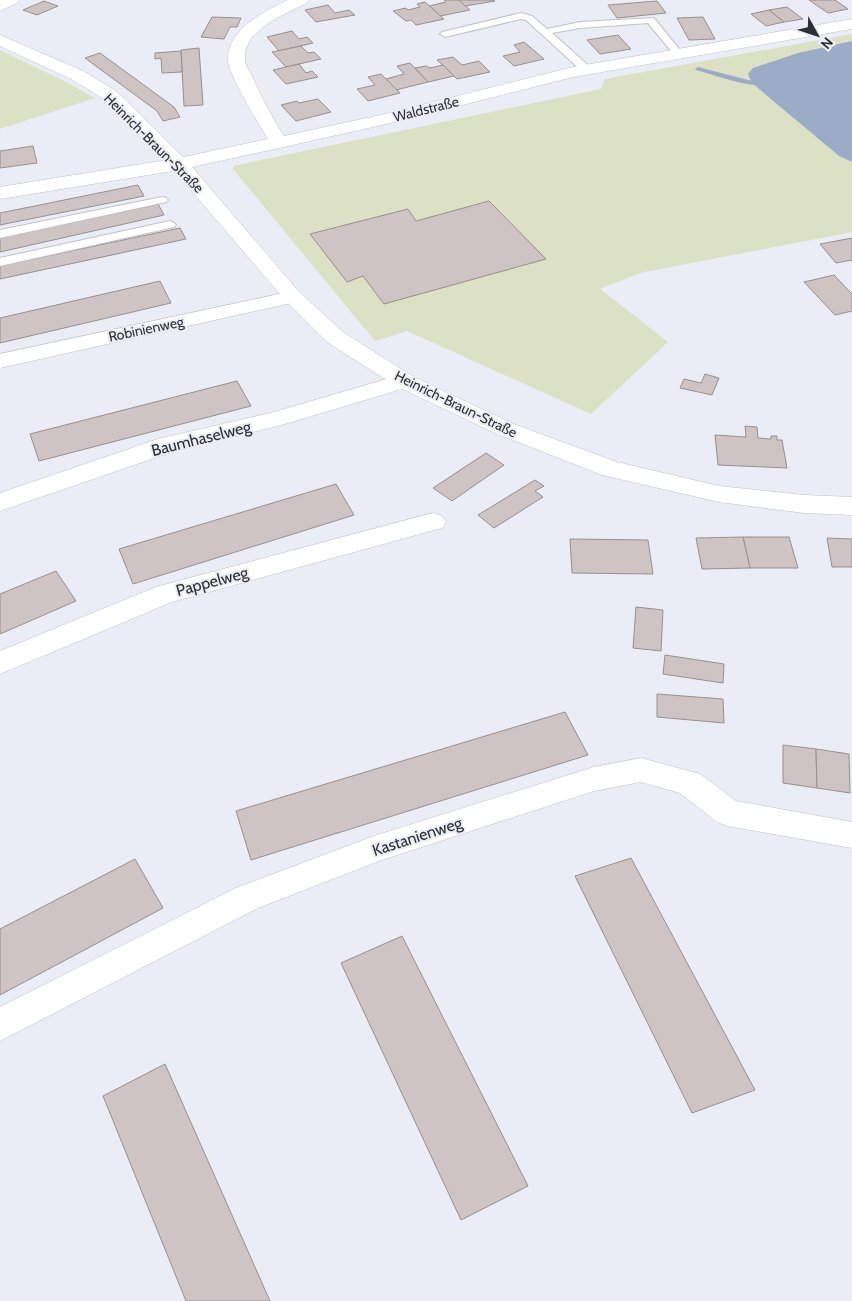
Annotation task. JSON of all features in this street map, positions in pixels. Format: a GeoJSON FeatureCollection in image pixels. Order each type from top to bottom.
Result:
{"type":"FeatureCollection","features":[{"type":"Feature","properties":{"kind":"street"},"geometry":{"type":"LineString","coordinates":[[0,6],[11,0]]}},
{"type":"Feature","properties":{"kind":"street"},"geometry":{"type":"LineString","coordinates":[[279,143],[256,103],[236,61],[241,42],[256,26],[274,13],[301,0]]}},
{"type":"Feature","properties":{"kind":"street","name":"Waldstraße"},"geometry":{"type":"LineString","coordinates":[[0,193],[179,164],[395,117],[587,70],[852,24]]}},
{"type":"Feature","properties":{"kind":"street","name":"Heinrich-Braun-Straße"},"geometry":{"type":"LineString","coordinates":[[0,40],[77,75],[110,95],[179,164],[293,297],[335,337],[404,381],[502,428],[611,469],[718,494],[804,504],[852,506]]}},
{"type":"Feature","properties":{"kind":"street","name":"Robinienweg"},"geometry":{"type":"LineString","coordinates":[[0,361],[293,297]]}},
{"type":"Feature","properties":{"kind":"street","name":"Baumhaselweg"},"geometry":{"type":"LineString","coordinates":[[0,502],[166,445],[277,419],[404,381]]}},
{"type":"Feature","properties":{"kind":"street","name":"Pappelweg"},"geometry":{"type":"LineString","coordinates":[[0,663],[165,594],[433,522]]}},
{"type":"Feature","properties":{"kind":"street","name":"Kastanienweg"},"geometry":{"type":"LineString","coordinates":[[0,1025],[247,898],[374,849],[594,779],[641,770],[689,783],[728,813],[852,835]]}},
{"type":"Feature","properties":{"kind":"lane"},"geometry":{"type":"LineString","coordinates":[[445,34],[522,16],[529,18],[587,70]]}},
{"type":"Feature","properties":{"kind":"lane"},"geometry":{"type":"LineString","coordinates":[[545,32],[580,25],[652,20],[679,55]]}},
{"type":"Feature","properties":{"kind":"lane"},"geometry":{"type":"LineString","coordinates":[[0,234],[162,200]]}},
{"type":"Feature","properties":{"kind":"lane"},"geometry":{"type":"LineString","coordinates":[[0,262],[170,225]]}},
{"type":"Feature","properties":{"kind":"green space"},"geometry":{"type":"Polygon","coordinates":[[[852,34],[852,232],[640,273],[600,289],[668,342],[591,414],[407,331],[375,341],[233,169],[233,166],[601,89],[605,79],[852,34]]]}},
{"type":"Feature","properties":{"kind":"green space"},"geometry":{"type":"Polygon","coordinates":[[[0,50],[66,82],[95,98],[0,129],[0,50]]]}},
{"type":"Feature","properties":{"kind":"water"},"geometry":{"type":"Polygon","coordinates":[[[852,41],[852,162],[839,156],[752,83],[748,74],[753,68],[798,53],[852,41]]]}},
{"type":"Feature","properties":{"kind":"building"},"geometry":{"type":"Polygon","coordinates":[[[444,0],[459,0],[470,10],[440,16],[429,6],[446,2],[444,0]]]}},
{"type":"Feature","properties":{"kind":"building"},"geometry":{"type":"Polygon","coordinates":[[[459,0],[494,0],[495,1],[465,6],[459,0]]]}},
{"type":"Feature","properties":{"kind":"building"},"geometry":{"type":"Polygon","coordinates":[[[809,0],[835,0],[848,9],[828,13],[809,0]]]}},
{"type":"Feature","properties":{"kind":"building"},"geometry":{"type":"Polygon","coordinates":[[[44,1],[58,6],[37,15],[23,10],[44,1]]]}},
{"type":"Feature","properties":{"kind":"building"},"geometry":{"type":"Polygon","coordinates":[[[657,1],[666,13],[617,18],[608,5],[657,1]]]}},
{"type":"Feature","properties":{"kind":"building"},"geometry":{"type":"Polygon","coordinates":[[[425,2],[444,19],[416,25],[411,20],[406,21],[393,11],[420,7],[417,4],[425,2]]]}},
{"type":"Feature","properties":{"kind":"building"},"geometry":{"type":"Polygon","coordinates":[[[328,5],[335,13],[349,10],[355,15],[316,22],[305,10],[328,5]]]}},
{"type":"Feature","properties":{"kind":"building"},"geometry":{"type":"Polygon","coordinates":[[[787,7],[803,19],[784,22],[769,10],[787,7]]]}},
{"type":"Feature","properties":{"kind":"building"},"geometry":{"type":"Polygon","coordinates":[[[769,10],[784,22],[766,26],[751,14],[769,10]]]}},
{"type":"Feature","properties":{"kind":"building"},"geometry":{"type":"Polygon","coordinates":[[[212,17],[241,18],[237,27],[230,27],[224,39],[201,37],[212,17]]]}},
{"type":"Feature","properties":{"kind":"building"},"geometry":{"type":"Polygon","coordinates":[[[703,17],[715,39],[689,40],[677,18],[703,17]]]}},
{"type":"Feature","properties":{"kind":"building"},"geometry":{"type":"Polygon","coordinates":[[[292,31],[299,39],[307,37],[313,43],[279,51],[267,37],[292,31]]]}},
{"type":"Feature","properties":{"kind":"building"},"geometry":{"type":"Polygon","coordinates":[[[618,35],[631,49],[600,54],[587,40],[618,35]]]}},
{"type":"Feature","properties":{"kind":"building"},"geometry":{"type":"Polygon","coordinates":[[[524,42],[544,59],[514,66],[503,56],[520,52],[514,45],[524,42]]]}},
{"type":"Feature","properties":{"kind":"building"},"geometry":{"type":"Polygon","coordinates":[[[301,46],[308,53],[314,52],[321,59],[286,67],[272,52],[301,46]]]}},
{"type":"Feature","properties":{"kind":"building"},"geometry":{"type":"Polygon","coordinates":[[[199,48],[203,105],[184,106],[181,50],[199,48]]]}},
{"type":"Feature","properties":{"kind":"building"},"geometry":{"type":"Polygon","coordinates":[[[181,51],[182,72],[162,73],[161,58],[155,59],[155,53],[181,51]]]}},
{"type":"Feature","properties":{"kind":"building"},"geometry":{"type":"Polygon","coordinates":[[[100,53],[174,107],[180,117],[163,121],[157,111],[85,58],[100,53]]]}},
{"type":"Feature","properties":{"kind":"building"},"geometry":{"type":"Polygon","coordinates":[[[453,57],[462,65],[479,61],[490,72],[457,79],[437,60],[453,57]]]}},
{"type":"Feature","properties":{"kind":"building"},"geometry":{"type":"Polygon","coordinates":[[[410,63],[428,82],[396,90],[386,79],[404,74],[397,66],[410,63]]]}},
{"type":"Feature","properties":{"kind":"building"},"geometry":{"type":"Polygon","coordinates":[[[299,64],[306,73],[312,71],[318,77],[286,84],[273,70],[299,64]]]}},
{"type":"Feature","properties":{"kind":"building"},"geometry":{"type":"Polygon","coordinates":[[[443,65],[454,76],[428,82],[415,68],[426,66],[430,68],[443,65]]]}},
{"type":"Feature","properties":{"kind":"building"},"geometry":{"type":"Polygon","coordinates":[[[381,74],[400,93],[368,101],[357,89],[375,85],[368,77],[381,74]]]}},
{"type":"Feature","properties":{"kind":"building"},"geometry":{"type":"Polygon","coordinates":[[[318,99],[331,112],[296,121],[281,105],[297,101],[299,103],[318,99]]]}},
{"type":"Feature","properties":{"kind":"building"},"geometry":{"type":"Polygon","coordinates":[[[33,146],[37,163],[0,168],[0,151],[33,146]]]}},
{"type":"Feature","properties":{"kind":"building"},"geometry":{"type":"Polygon","coordinates":[[[138,185],[144,196],[0,225],[0,213],[138,185]]]}},
{"type":"Feature","properties":{"kind":"building"},"geometry":{"type":"Polygon","coordinates":[[[489,201],[546,259],[384,304],[363,276],[347,282],[310,234],[408,209],[416,221],[489,201]]]}},
{"type":"Feature","properties":{"kind":"building"},"geometry":{"type":"Polygon","coordinates":[[[158,204],[164,215],[0,252],[0,238],[158,204]]]}},
{"type":"Feature","properties":{"kind":"building"},"geometry":{"type":"Polygon","coordinates":[[[180,228],[186,239],[0,279],[0,266],[180,228]]]}},
{"type":"Feature","properties":{"kind":"building"},"geometry":{"type":"Polygon","coordinates":[[[852,238],[852,260],[836,263],[820,244],[852,238]]]}},
{"type":"Feature","properties":{"kind":"building"},"geometry":{"type":"Polygon","coordinates":[[[834,275],[852,294],[852,311],[835,315],[804,282],[834,275]]]}},
{"type":"Feature","properties":{"kind":"building"},"geometry":{"type":"Polygon","coordinates":[[[160,281],[171,303],[0,343],[0,318],[160,281]]]}},
{"type":"Feature","properties":{"kind":"building"},"geometry":{"type":"Polygon","coordinates":[[[705,374],[719,378],[712,395],[680,388],[684,379],[701,383],[705,374]]]}},
{"type":"Feature","properties":{"kind":"building"},"geometry":{"type":"Polygon","coordinates":[[[237,381],[251,406],[39,461],[30,434],[237,381]]]}},
{"type":"Feature","properties":{"kind":"building"},"geometry":{"type":"Polygon","coordinates":[[[745,426],[757,427],[758,438],[771,439],[771,436],[777,436],[777,440],[782,440],[787,468],[718,465],[715,435],[746,437],[745,426]]]}},
{"type":"Feature","properties":{"kind":"building"},"geometry":{"type":"Polygon","coordinates":[[[486,453],[504,465],[452,501],[433,488],[486,453]]]}},
{"type":"Feature","properties":{"kind":"building"},"geometry":{"type":"Polygon","coordinates":[[[535,480],[544,486],[535,491],[543,497],[494,528],[478,515],[535,480]]]}},
{"type":"Feature","properties":{"kind":"building"},"geometry":{"type":"Polygon","coordinates":[[[336,484],[354,515],[133,584],[119,549],[336,484]]]}},
{"type":"Feature","properties":{"kind":"building"},"geometry":{"type":"Polygon","coordinates":[[[743,537],[789,537],[798,568],[750,568],[743,537]]]}},
{"type":"Feature","properties":{"kind":"building"},"geometry":{"type":"Polygon","coordinates":[[[743,537],[750,568],[702,569],[696,538],[743,537]]]}},
{"type":"Feature","properties":{"kind":"building"},"geometry":{"type":"Polygon","coordinates":[[[827,538],[852,539],[852,567],[832,567],[827,538]]]}},
{"type":"Feature","properties":{"kind":"building"},"geometry":{"type":"Polygon","coordinates":[[[570,539],[648,540],[653,574],[572,573],[570,539]]]}},
{"type":"Feature","properties":{"kind":"building"},"geometry":{"type":"Polygon","coordinates":[[[56,571],[76,601],[0,634],[0,594],[56,571]]]}},
{"type":"Feature","properties":{"kind":"building"},"geometry":{"type":"Polygon","coordinates":[[[636,607],[663,610],[661,651],[633,648],[636,607]]]}},
{"type":"Feature","properties":{"kind":"building"},"geometry":{"type":"Polygon","coordinates":[[[665,655],[724,664],[723,683],[663,674],[665,655]]]}},
{"type":"Feature","properties":{"kind":"building"},"geometry":{"type":"Polygon","coordinates":[[[657,694],[723,699],[724,723],[657,717],[657,694]]]}},
{"type":"Feature","properties":{"kind":"building"},"geometry":{"type":"Polygon","coordinates":[[[565,712],[588,755],[251,860],[236,811],[565,712]]]}},
{"type":"Feature","properties":{"kind":"building"},"geometry":{"type":"Polygon","coordinates":[[[783,745],[816,749],[817,788],[783,783],[783,745]]]}},
{"type":"Feature","properties":{"kind":"building"},"geometry":{"type":"Polygon","coordinates":[[[816,749],[849,754],[850,793],[817,788],[816,749]]]}},
{"type":"Feature","properties":{"kind":"building"},"geometry":{"type":"Polygon","coordinates":[[[631,858],[755,1090],[692,1113],[575,876],[631,858]]]}},
{"type":"Feature","properties":{"kind":"building"},"geometry":{"type":"Polygon","coordinates":[[[135,859],[163,908],[0,995],[0,929],[135,859]]]}},
{"type":"Feature","properties":{"kind":"building"},"geometry":{"type":"Polygon","coordinates":[[[402,936],[528,1186],[461,1220],[341,963],[402,936]]]}},
{"type":"Feature","properties":{"kind":"building"},"geometry":{"type":"Polygon","coordinates":[[[165,1064],[270,1301],[186,1301],[103,1096],[165,1064]]]}},
{"type":"Feature","properties":{"kind":"waterway"},"geometry":{"type":"LineString","coordinates":[[698,69],[752,83],[766,83]]}}]}
